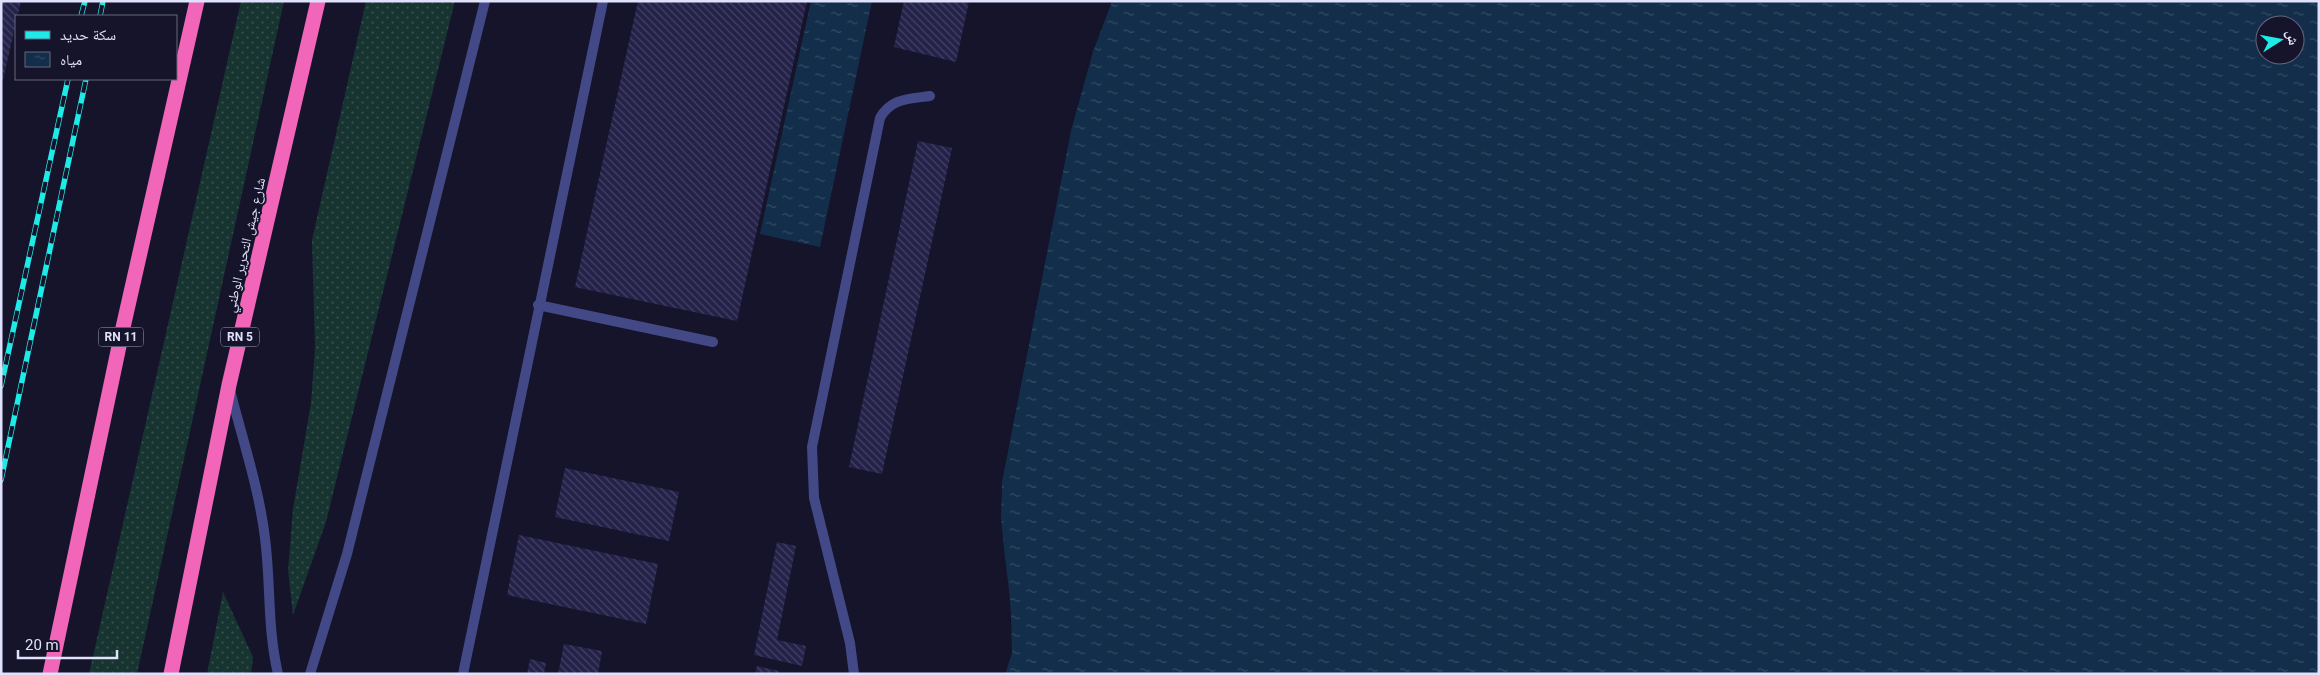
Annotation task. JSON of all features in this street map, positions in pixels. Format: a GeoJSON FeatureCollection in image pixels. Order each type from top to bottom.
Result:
{"type":"FeatureCollection","features":[{"type":"Feature","properties":{"kind":"highway","name":"RN 11"},"geometry":{"type":"LineString","coordinates":[[50,674],[122,332],[197,1]]}},
{"type":"Feature","properties":{"kind":"highway","name":"شارع جيش التحرير الوطني"},"geometry":{"type":"LineString","coordinates":[[171,674],[229,385],[318,1]]}},
{"type":"Feature","properties":{"kind":"lane"},"geometry":{"type":"LineString","coordinates":[[310,674],[347,554],[485,1]]}},
{"type":"Feature","properties":{"kind":"lane"},"geometry":{"type":"LineString","coordinates":[[463,674],[538,305],[603,1]]}},
{"type":"Feature","properties":{"kind":"lane"},"geometry":{"type":"LineString","coordinates":[[854,674],[850,643],[814,498],[812,447],[880,118],[884,111],[897,101],[930,96]]}},
{"type":"Feature","properties":{"kind":"lane"},"geometry":{"type":"LineString","coordinates":[[538,305],[713,342]]}},
{"type":"Feature","properties":{"kind":"lane"},"geometry":{"type":"LineString","coordinates":[[229,385],[261,515],[267,563],[270,632],[278,674]]}},
{"type":"Feature","properties":{"kind":"green space"},"geometry":{"type":"Polygon","coordinates":[[[241,1],[284,1],[137,674],[89,674],[241,1]]]}},
{"type":"Feature","properties":{"kind":"green space"},"geometry":{"type":"Polygon","coordinates":[[[366,1],[455,1],[326,522],[293,615],[288,570],[293,509],[311,403],[315,348],[312,240],[366,1]]]}},
{"type":"Feature","properties":{"kind":"green space"},"geometry":{"type":"Polygon","coordinates":[[[223,592],[253,657],[251,674],[207,674],[223,592]]]}},
{"type":"Feature","properties":{"kind":"water"},"geometry":{"type":"Polygon","coordinates":[[[811,1],[872,1],[820,247],[760,234],[811,1]]]}},
{"type":"Feature","properties":{"kind":"water"},"geometry":{"type":"Polygon","coordinates":[[[1112,1],[2319,1],[2319,674],[1005,674],[1011,636],[1011,617],[1001,520],[1002,481],[1071,130],[1093,51],[1112,1]]]}},
{"type":"Feature","properties":{"kind":"pier"},"geometry":{"type":"Polygon","coordinates":[[[1109,1],[1112,1],[1093,51],[1071,130],[1002,481],[1001,518],[1012,653],[1005,674],[1003,674],[1009,653],[1009,623],[998,518],[1000,481],[1068,130],[1091,51],[1109,1]]]}},
{"type":"Feature","properties":{"kind":"building"},"geometry":{"type":"Polygon","coordinates":[[[1,1],[21,1],[18,15],[15,15],[15,27],[1,84],[1,1]]]}},
{"type":"Feature","properties":{"kind":"building"},"geometry":{"type":"Polygon","coordinates":[[[638,1],[807,1],[737,321],[575,287],[638,1]]]}},
{"type":"Feature","properties":{"kind":"building"},"geometry":{"type":"Polygon","coordinates":[[[904,1],[969,1],[956,62],[894,47],[904,1]]]}},
{"type":"Feature","properties":{"kind":"building"},"geometry":{"type":"Polygon","coordinates":[[[918,141],[952,148],[882,474],[849,467],[918,141]]]}},
{"type":"Feature","properties":{"kind":"building"},"geometry":{"type":"Polygon","coordinates":[[[565,468],[679,492],[669,541],[555,517],[565,468]]]}},
{"type":"Feature","properties":{"kind":"building"},"geometry":{"type":"Polygon","coordinates":[[[519,535],[658,564],[646,624],[507,595],[519,535]]]}},
{"type":"Feature","properties":{"kind":"building"},"geometry":{"type":"Polygon","coordinates":[[[777,542],[796,546],[777,640],[806,646],[802,666],[754,655],[777,542]]]}},
{"type":"Feature","properties":{"kind":"building"},"geometry":{"type":"Polygon","coordinates":[[[564,644],[602,651],[598,674],[558,674],[564,644]]]}},
{"type":"Feature","properties":{"kind":"building"},"geometry":{"type":"Polygon","coordinates":[[[530,659],[546,663],[544,674],[527,674],[530,659]]]}},
{"type":"Feature","properties":{"kind":"building"},"geometry":{"type":"Polygon","coordinates":[[[757,666],[779,671],[779,674],[755,674],[757,666]]]}},
{"type":"Feature","properties":{"kind":"railway"},"geometry":{"type":"LineString","coordinates":[[81,15],[85,1]]}},
{"type":"Feature","properties":{"kind":"railway"},"geometry":{"type":"LineString","coordinates":[[100,15],[103,1]]}},
{"type":"Feature","properties":{"kind":"railway"},"geometry":{"type":"LineString","coordinates":[[1,386],[68,80]]}},
{"type":"Feature","properties":{"kind":"railway"},"geometry":{"type":"LineString","coordinates":[[1,480],[86,80]]}}]}
